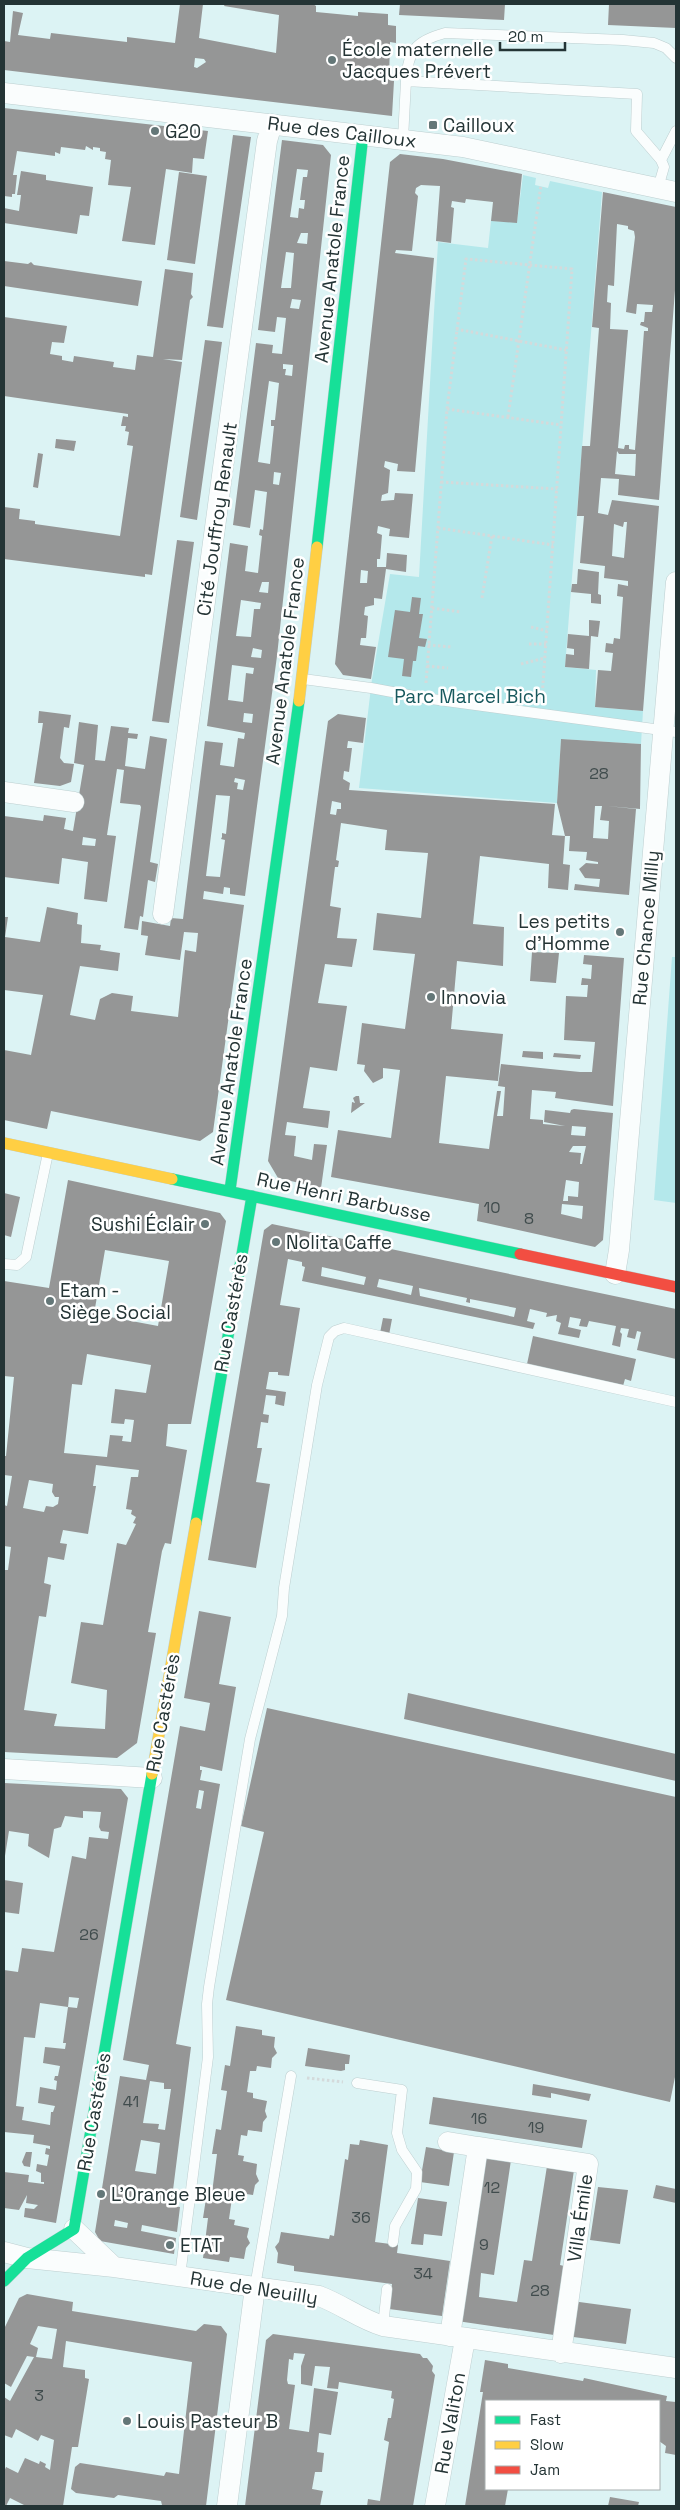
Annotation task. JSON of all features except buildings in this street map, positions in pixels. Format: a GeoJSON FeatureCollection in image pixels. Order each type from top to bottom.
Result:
{"type":"FeatureCollection","features":[{"type":"Feature","properties":{"kind":"street","name":"Rue des Cailloux"},"geometry":{"type":"LineString","coordinates":[[4,93],[463,147],[667,190]]}},
{"type":"Feature","properties":{"kind":"street","name":"Cité Jouffroy Renault"},"geometry":{"type":"LineString","coordinates":[[163,914],[266,151],[272,124]]}},
{"type":"Feature","properties":{"kind":"street","name":"Avenue Anatole France"},"geometry":{"type":"LineString","coordinates":[[230,1190],[302,679],[363,135]]}},
{"type":"Feature","properties":{"kind":"street","name":"Rue Chance Milly"},"geometry":{"type":"LineString","coordinates":[[615,1274],[619,1250],[670,731],[676,582]]}},
{"type":"Feature","properties":{"kind":"street"},"geometry":{"type":"LineString","coordinates":[[4,792],[74,802]]}},
{"type":"Feature","properties":{"kind":"street","name":"Rue Henri Barbusse"},"geometry":{"type":"LineString","coordinates":[[4,1143],[676,1287]]}},
{"type":"Feature","properties":{"kind":"street","name":"Rue Castérès"},"geometry":{"type":"LineString","coordinates":[[74,2230],[252,1196]]}},
{"type":"Feature","properties":{"kind":"street"},"geometry":{"type":"LineString","coordinates":[[4,1769],[152,1778]]}},
{"type":"Feature","properties":{"kind":"street","name":"Villa Émile"},"geometry":{"type":"LineString","coordinates":[[448,2142],[588,2164],[561,2353]]}},
{"type":"Feature","properties":{"kind":"street"},"geometry":{"type":"LineString","coordinates":[[458,2338],[478,2147]]}},
{"type":"Feature","properties":{"kind":"street"},"geometry":{"type":"LineString","coordinates":[[4,2281],[27,2258],[74,2230],[114,2267]]}},
{"type":"Feature","properties":{"kind":"street","name":"Rue de Neuilly"},"geometry":{"type":"LineString","coordinates":[[4,2252],[27,2258],[114,2267],[319,2296],[366,2321],[383,2326],[676,2368]]}},
{"type":"Feature","properties":{"kind":"street"},"geometry":{"type":"LineString","coordinates":[[227,2506],[255,2287]]}},
{"type":"Feature","properties":{"kind":"street","name":"Rue Valiton"},"geometry":{"type":"LineString","coordinates":[[435,2506],[458,2338]]}},
{"type":"Feature","properties":{"kind":"lane"},"geometry":{"type":"LineString","coordinates":[[402,139],[408,60],[417,46],[429,37],[445,33],[654,43],[666,48],[676,58]]}},
{"type":"Feature","properties":{"kind":"lane"},"geometry":{"type":"LineString","coordinates":[[406,81],[637,94],[636,131],[661,160],[667,190]]}},
{"type":"Feature","properties":{"kind":"lane"},"geometry":{"type":"LineString","coordinates":[[661,160],[676,130]]}},
{"type":"Feature","properties":{"kind":"lane"},"geometry":{"type":"LineString","coordinates":[[302,679],[371,688],[424,698],[670,731]]}},
{"type":"Feature","properties":{"kind":"lane"},"geometry":{"type":"LineString","coordinates":[[4,1264],[17,1264],[26,1258],[48,1152]]}},
{"type":"Feature","properties":{"kind":"lane"},"geometry":{"type":"LineString","coordinates":[[180,2276],[208,2057],[206,2004],[250,1739],[282,1616],[284,1588],[317,1385],[329,1337],[335,1331],[344,1328],[676,1402]]}},
{"type":"Feature","properties":{"kind":"lane"},"geometry":{"type":"LineString","coordinates":[[255,2287],[291,2076]]}},
{"type":"Feature","properties":{"kind":"lane"},"geometry":{"type":"LineString","coordinates":[[357,2084],[402,2090],[397,2133],[402,2150],[417,2172],[416,2189],[395,2226],[393,2242]]}},
{"type":"Feature","properties":{"kind":"lane"},"geometry":{"type":"LineString","coordinates":[[383,2326],[388,2288]]}},
{"type":"Feature","properties":{"kind":"path"},"geometry":{"type":"LineString","coordinates":[[508,417],[546,165]]}},
{"type":"Feature","properties":{"kind":"path"},"geometry":{"type":"LineString","coordinates":[[424,698],[447,409],[466,259],[572,269],[541,714]]}},
{"type":"Feature","properties":{"kind":"path"},"geometry":{"type":"LineString","coordinates":[[456,330],[566,350]]}},
{"type":"Feature","properties":{"kind":"path"},"geometry":{"type":"LineString","coordinates":[[447,409],[561,424]]}},
{"type":"Feature","properties":{"kind":"path"},"geometry":{"type":"LineString","coordinates":[[441,482],[557,489]]}},
{"type":"Feature","properties":{"kind":"path"},"geometry":{"type":"LineString","coordinates":[[438,528],[553,546]]}},
{"type":"Feature","properties":{"kind":"path"},"geometry":{"type":"LineString","coordinates":[[482,598],[492,536]]}},
{"type":"Feature","properties":{"kind":"path"},"geometry":{"type":"LineString","coordinates":[[431,608],[461,612]]}},
{"type":"Feature","properties":{"kind":"path"},"geometry":{"type":"LineString","coordinates":[[531,628],[547,631]]}},
{"type":"Feature","properties":{"kind":"path"},"geometry":{"type":"LineString","coordinates":[[529,644],[546,644]]}},
{"type":"Feature","properties":{"kind":"path"},"geometry":{"type":"LineString","coordinates":[[428,645],[452,647]]}},
{"type":"Feature","properties":{"kind":"path"},"geometry":{"type":"LineString","coordinates":[[521,664],[545,658]]}},
{"type":"Feature","properties":{"kind":"path"},"geometry":{"type":"LineString","coordinates":[[427,666],[448,668]]}},
{"type":"Feature","properties":{"kind":"path"},"geometry":{"type":"LineString","coordinates":[[291,2076],[357,2084]]}},
{"type":"Feature","properties":{"kind":"green space","name":"Parc Marcel Bich"},"geometry":{"type":"Polygon","coordinates":[[[523,175],[536,178],[535,185],[548,188],[550,181],[602,192],[565,667],[596,670],[595,707],[643,711],[641,744],[561,739],[557,803],[359,788],[372,679],[390,574],[419,577],[438,242],[488,248],[491,221],[517,222],[523,175]]]}},
{"type":"Feature","properties":{"kind":"green space"},"geometry":{"type":"Polygon","coordinates":[[[672,957],[676,957],[676,1203],[654,1200],[672,957]]]}},
{"type":"Feature","properties":{"kind":"traffic: fast"},"geometry":{"type":"LineString","coordinates":[[317,547],[363,135]]}},
{"type":"Feature","properties":{"kind":"traffic: fast"},"geometry":{"type":"LineString","coordinates":[[230,1190],[299,701]]}},
{"type":"Feature","properties":{"kind":"traffic: fast"},"geometry":{"type":"LineString","coordinates":[[172,1179],[520,1254]]}},
{"type":"Feature","properties":{"kind":"traffic: fast"},"geometry":{"type":"LineString","coordinates":[[196,1523],[252,1196]]}},
{"type":"Feature","properties":{"kind":"traffic: fast"},"geometry":{"type":"LineString","coordinates":[[4,2281],[27,2258],[74,2229],[152,1774]]}},
{"type":"Feature","properties":{"kind":"traffic: slow"},"geometry":{"type":"LineString","coordinates":[[299,701],[317,547]]}},
{"type":"Feature","properties":{"kind":"traffic: slow"},"geometry":{"type":"LineString","coordinates":[[4,1143],[172,1179]]}},
{"type":"Feature","properties":{"kind":"traffic: slow"},"geometry":{"type":"LineString","coordinates":[[152,1774],[196,1523]]}},
{"type":"Feature","properties":{"kind":"traffic: jam"},"geometry":{"type":"LineString","coordinates":[[520,1254],[676,1287]]}},
{"type":"Feature","properties":{"kind":"place","name":"École maternelle Jacques Prévert"},"geometry":{"type":"Point","coordinates":[332,60]}},
{"type":"Feature","properties":{"kind":"place","name":"Cailloux"},"geometry":{"type":"Point","coordinates":[433,125]}},
{"type":"Feature","properties":{"kind":"place","name":"G20"},"geometry":{"type":"Point","coordinates":[155,131]}},
{"type":"Feature","properties":{"kind":"place","name":"Les petits d'Homme"},"geometry":{"type":"Point","coordinates":[620,932]}},
{"type":"Feature","properties":{"kind":"place","name":"Innovia"},"geometry":{"type":"Point","coordinates":[431,997]}},
{"type":"Feature","properties":{"kind":"place","name":"Sushi Éclair"},"geometry":{"type":"Point","coordinates":[205,1224]}},
{"type":"Feature","properties":{"kind":"place","name":"Nolita Caffe"},"geometry":{"type":"Point","coordinates":[276,1242]}},
{"type":"Feature","properties":{"kind":"place","name":"Etam - Siège Social"},"geometry":{"type":"Point","coordinates":[50,1301]}},
{"type":"Feature","properties":{"kind":"place","name":"L'Orange Bleue"},"geometry":{"type":"Point","coordinates":[101,2194]}},
{"type":"Feature","properties":{"kind":"place","name":"ETAT"},"geometry":{"type":"Point","coordinates":[170,2245]}},
{"type":"Feature","properties":{"kind":"place","name":"Louis Pasteur B"},"geometry":{"type":"Point","coordinates":[127,2421]}}]}
